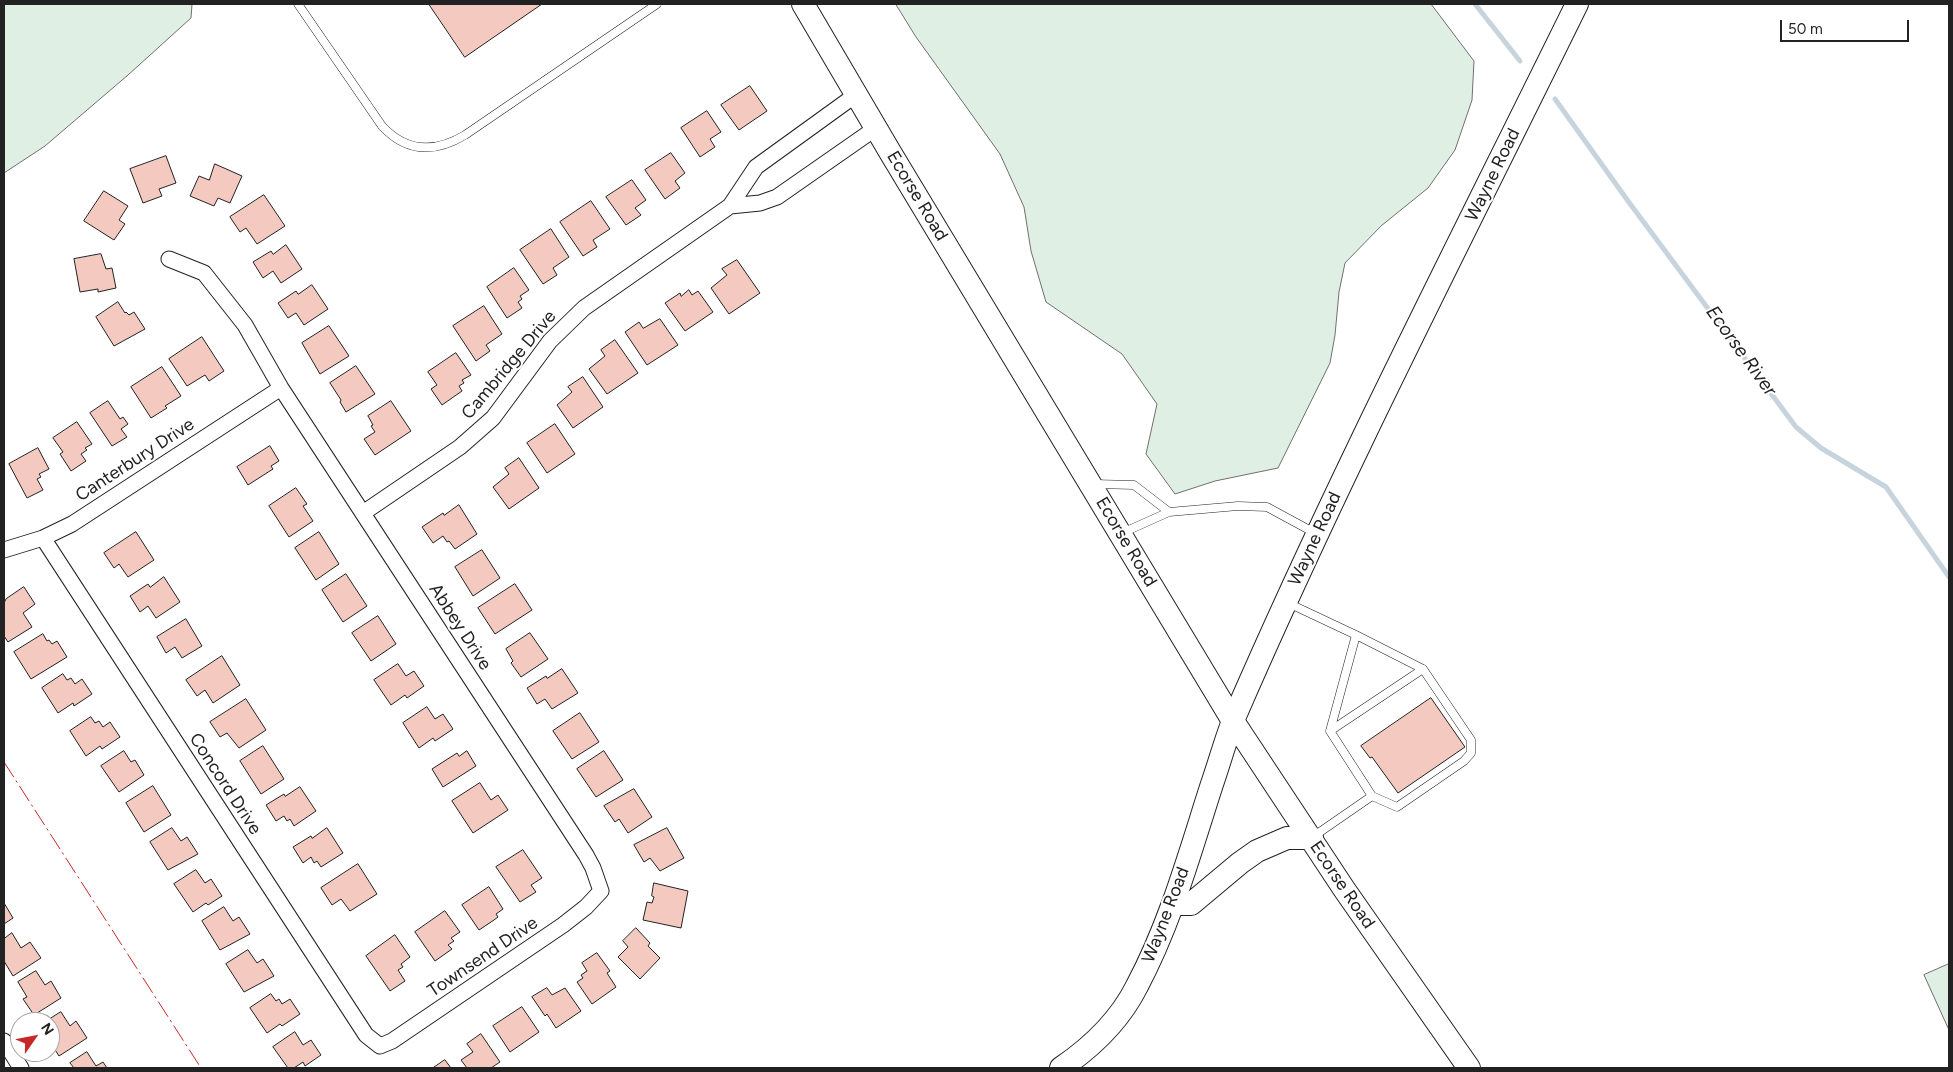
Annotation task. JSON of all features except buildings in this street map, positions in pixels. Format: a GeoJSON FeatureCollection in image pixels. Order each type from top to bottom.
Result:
{"type":"FeatureCollection","features":[{"type":"Feature","properties":{"kind":"main road","name":"Ecorse Road"},"geometry":{"type":"LineString","coordinates":[[803,4],[1233,720],[1344,889],[1469,1068]]}},
{"type":"Feature","properties":{"kind":"main road","name":"Wayne Road"},"geometry":{"type":"LineString","coordinates":[[1061,1068],[1076,1058],[1102,1034],[1124,1007],[1146,968],[1173,904],[1233,720],[1316,534],[1577,4]]}},
{"type":"Feature","properties":{"kind":"main road"},"geometry":{"type":"LineString","coordinates":[[1173,904],[1191,904],[1240,863],[1257,852],[1287,838],[1312,838]]}},
{"type":"Feature","properties":{"kind":"street","name":"Cambridge Drive"},"geometry":{"type":"LineString","coordinates":[[363,513],[460,447],[493,418],[550,341],[584,308],[730,206],[756,167],[857,94]]}},
{"type":"Feature","properties":{"kind":"street","name":"Cambridge Drive"},"geometry":{"type":"LineString","coordinates":[[730,206],[760,203],[777,197],[876,128]]}},
{"type":"Feature","properties":{"kind":"street","name":"Abbey Drive"},"geometry":{"type":"LineString","coordinates":[[169,260],[204,273],[245,325],[281,388],[586,855],[601,890]]}},
{"type":"Feature","properties":{"kind":"street","name":"Canterbury Drive"},"geometry":{"type":"LineString","coordinates":[[4,550],[43,538],[72,524],[281,388]]}},
{"type":"Feature","properties":{"kind":"street","name":"Concord Drive"},"geometry":{"type":"LineString","coordinates":[[43,538],[366,1036],[380,1046]]}},
{"type":"Feature","properties":{"kind":"street","name":"Townsend Drive"},"geometry":{"type":"LineString","coordinates":[[380,1046],[392,1041],[563,925],[586,907],[601,890]]}},
{"type":"Feature","properties":{"kind":"street"},"geometry":{"type":"LineString","coordinates":[[4,1042],[21,1068]]}},
{"type":"Feature","properties":{"kind":"lane"},"geometry":{"type":"LineString","coordinates":[[298,4],[382,126],[404,143],[427,148],[453,142],[465,135],[652,5]]}},
{"type":"Feature","properties":{"kind":"lane"},"geometry":{"type":"LineString","coordinates":[[1090,484],[1134,486],[1169,512]]}},
{"type":"Feature","properties":{"kind":"lane"},"geometry":{"type":"LineString","coordinates":[[1120,533],[1169,512],[1238,506],[1267,507],[1316,534]]}},
{"type":"Feature","properties":{"kind":"lane"},"geometry":{"type":"LineString","coordinates":[[1286,602],[1356,636],[1423,669],[1471,740],[1470,753],[1464,761],[1397,807],[1372,796],[1330,731],[1356,636]]}},
{"type":"Feature","properties":{"kind":"lane"},"geometry":{"type":"LineString","coordinates":[[1330,731],[1423,669]]}},
{"type":"Feature","properties":{"kind":"lane"},"geometry":{"type":"LineString","coordinates":[[1312,838],[1372,796]]}},
{"type":"Feature","properties":{"kind":"green space"},"geometry":{"type":"Polygon","coordinates":[[[4,4],[192,4],[191,18],[128,75],[45,146],[4,173],[4,4]]]}},
{"type":"Feature","properties":{"kind":"green space"},"geometry":{"type":"Polygon","coordinates":[[[896,4],[1431,4],[1474,61],[1472,100],[1455,150],[1428,188],[1381,226],[1345,263],[1339,292],[1330,363],[1278,468],[1215,481],[1175,494],[1146,454],[1157,404],[1122,354],[1046,302],[1031,251],[1024,207],[1000,154],[916,37],[896,4]]]}},
{"type":"Feature","properties":{"kind":"green space"},"geometry":{"type":"Polygon","coordinates":[[[1949,964],[1949,1030],[1924,975],[1949,964]]]}},
{"type":"Feature","properties":{"kind":"waterway","name":"Ecorse River"},"geometry":{"type":"LineString","coordinates":[[1475,4],[1520,61]]}},
{"type":"Feature","properties":{"kind":"waterway","name":"Ecorse River"},"geometry":{"type":"LineString","coordinates":[[1555,99],[1628,201],[1796,427],[1821,448],[1886,487],[1949,577]]}},
{"type":"Feature","properties":{"kind":"power"},"geometry":{"type":"LineString","coordinates":[[4,762],[201,1068]]}}]}
